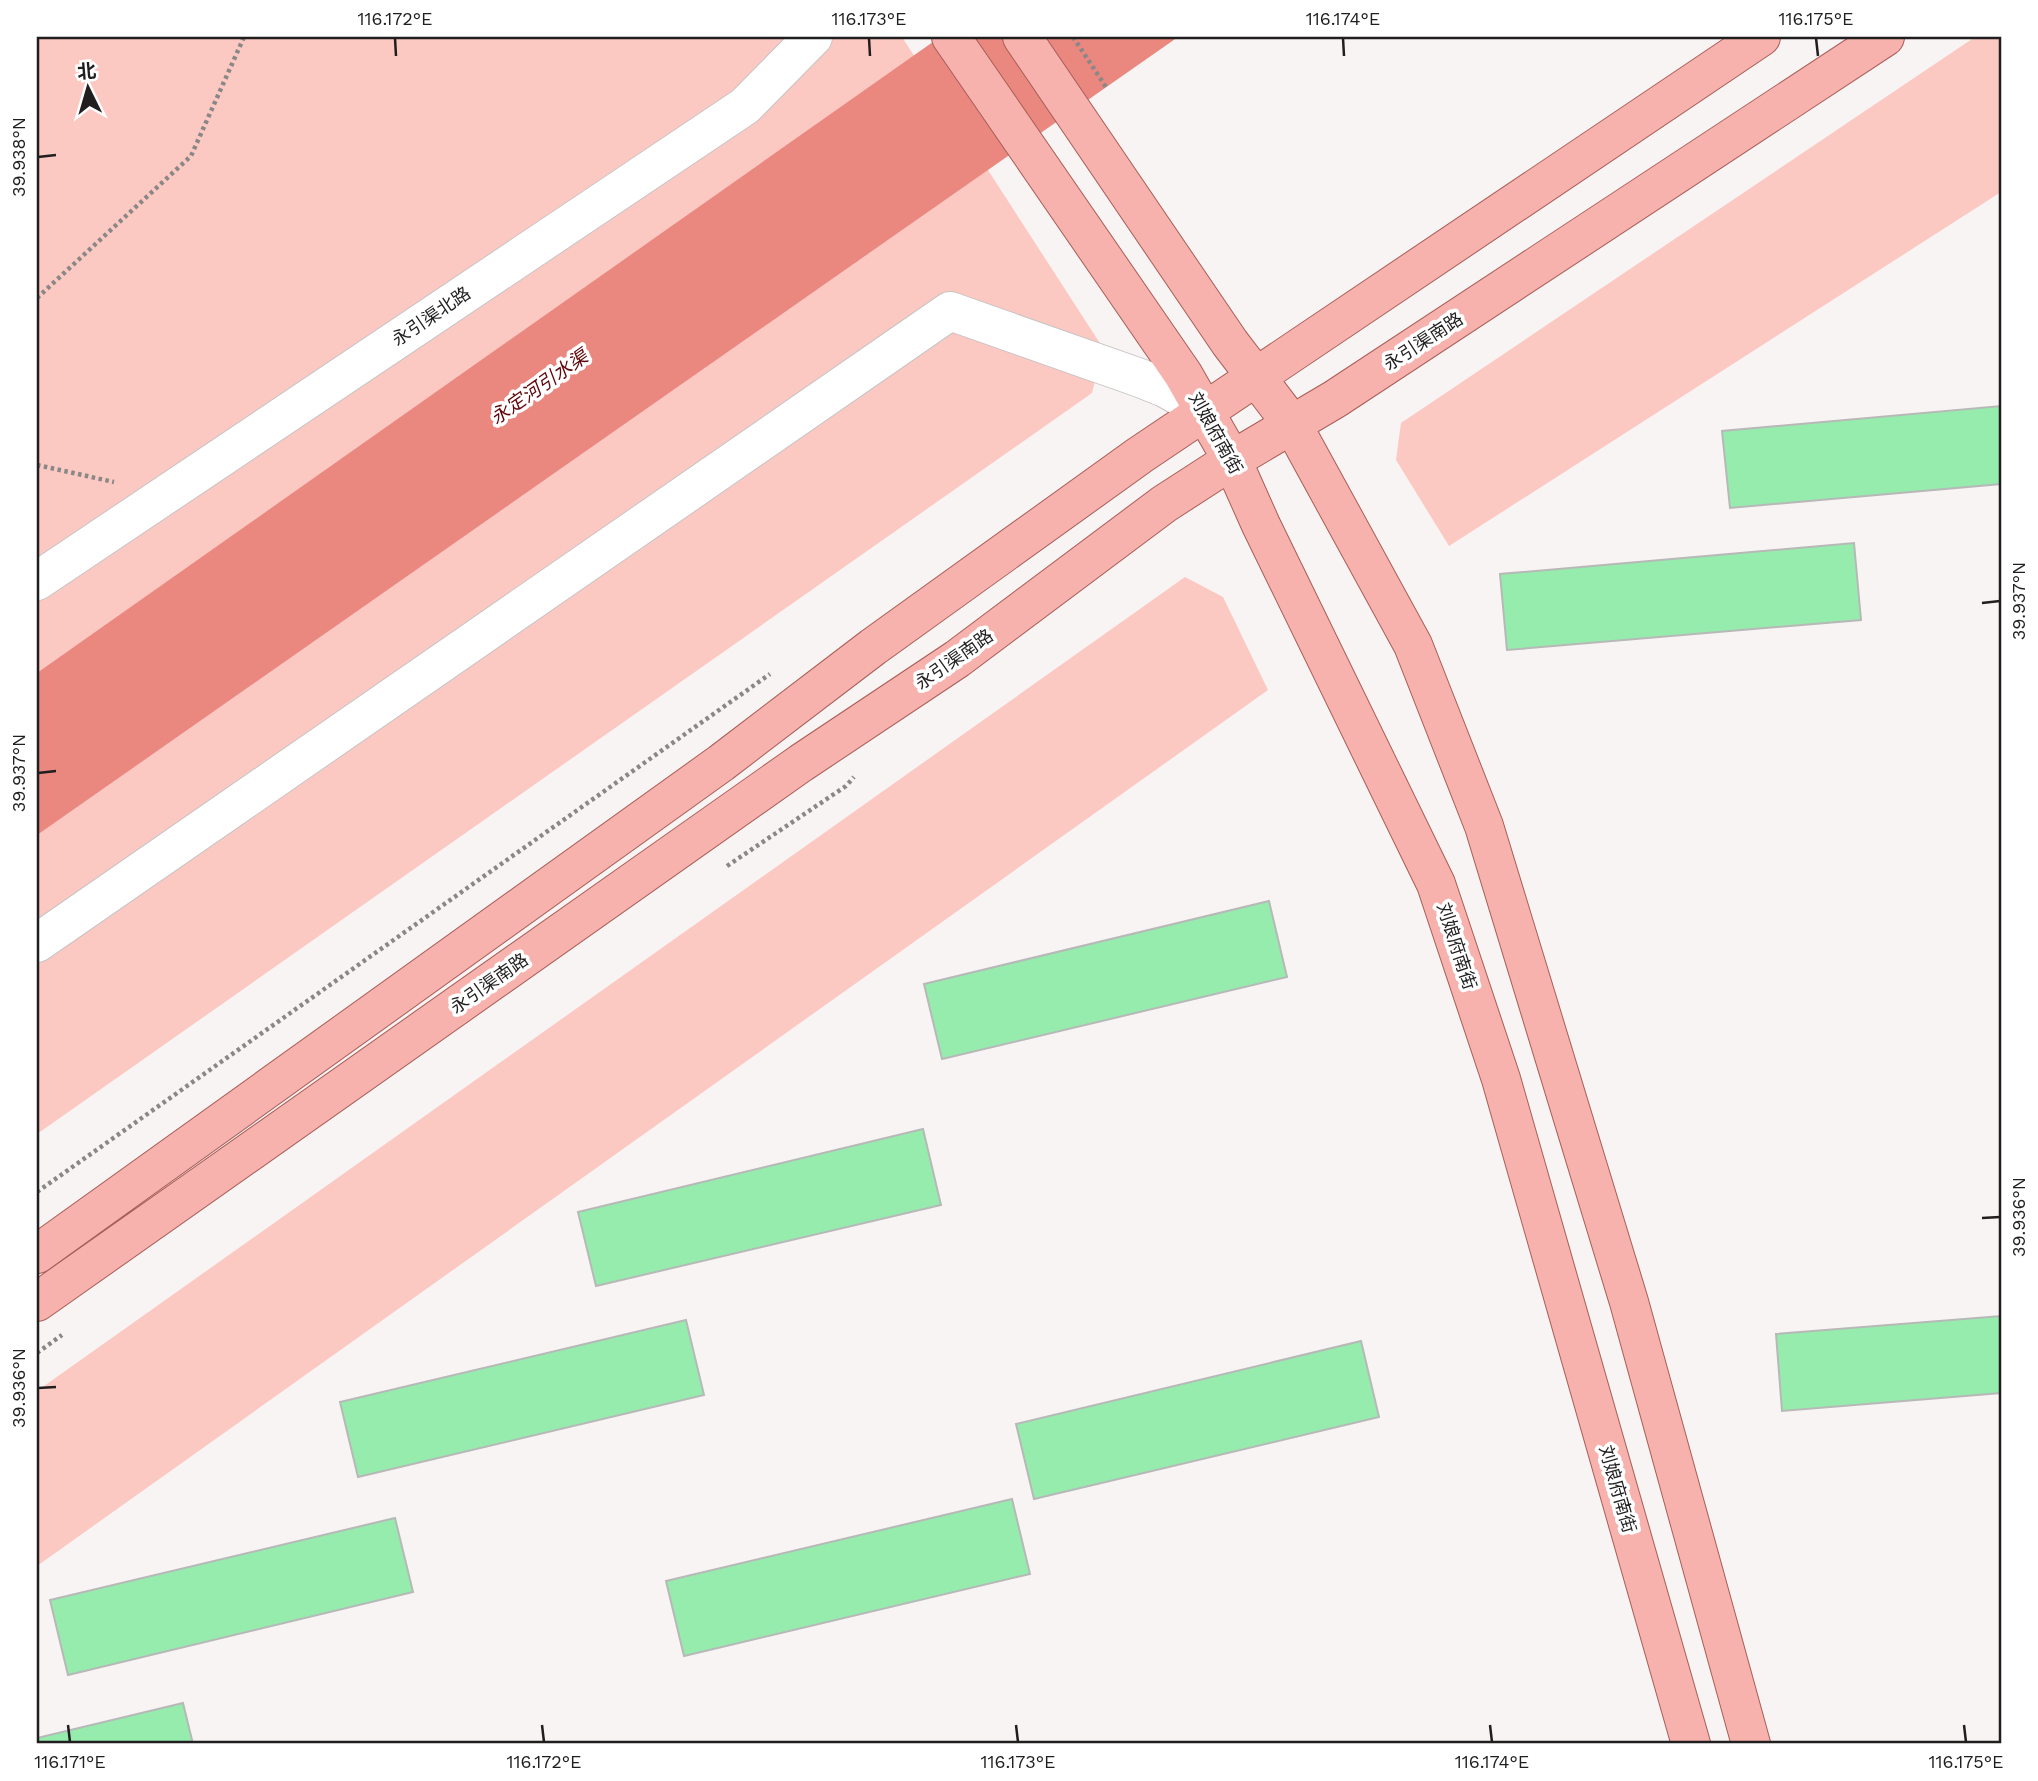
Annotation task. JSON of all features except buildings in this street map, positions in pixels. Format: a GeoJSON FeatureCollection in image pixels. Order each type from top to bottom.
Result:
{"type":"FeatureCollection","features":[{"type":"Feature","properties":{"kind":"main road","name":"刘娘府南街"},"geometry":{"type":"LineString","coordinates":[[951,37],[1206,411],[1233,460],[1267,537],[1436,884],[1501,1079],[1691,1744]]}},
{"type":"Feature","properties":{"kind":"main road"},"geometry":{"type":"LineString","coordinates":[[1022,37],[1255,377],[1292,424],[1413,645],[1484,826],[1629,1302],[1751,1744]]}},
{"type":"Feature","properties":{"kind":"main road"},"geometry":{"type":"LineString","coordinates":[[37,1254],[721,763],[873,647],[1140,454],[1761,37]]}},
{"type":"Feature","properties":{"kind":"main road","name":"永引渠南路"},"geometry":{"type":"LineString","coordinates":[[37,1302],[801,763],[957,659],[1145,517],[1335,399],[1885,37]]}},
{"type":"Feature","properties":{"kind":"street","name":"永引渠北路"},"geometry":{"type":"LineString","coordinates":[[37,580],[745,106],[813,37]]}},
{"type":"Feature","properties":{"kind":"street"},"geometry":{"type":"LineString","coordinates":[[37,943],[950,311],[1140,378],[1165,388],[1206,411]]}},
{"type":"Feature","properties":{"kind":"path"},"geometry":{"type":"LineString","coordinates":[[37,298],[191,156],[244,37]]}},
{"type":"Feature","properties":{"kind":"path"},"geometry":{"type":"LineString","coordinates":[[1073,37],[1107,88]]}},
{"type":"Feature","properties":{"kind":"path"},"geometry":{"type":"LineString","coordinates":[[37,465],[118,483],[159,499]]}},
{"type":"Feature","properties":{"kind":"path"},"geometry":{"type":"LineString","coordinates":[[37,1192],[777,669]]}},
{"type":"Feature","properties":{"kind":"shaded area"},"geometry":{"type":"Polygon","coordinates":[[[37,37],[902,37],[1103,348],[1092,393],[37,1134],[37,37]]]}},
{"type":"Feature","properties":{"kind":"shaded area"},"geometry":{"type":"Polygon","coordinates":[[[1975,37],[2001,37],[2001,192],[1449,546],[1396,460],[1401,423],[1975,37]]]}},
{"type":"Feature","properties":{"kind":"shaded area"},"geometry":{"type":"Polygon","coordinates":[[[1185,577],[1223,597],[1268,690],[37,1566],[37,1391],[1185,577]]]}},
{"type":"Feature","properties":{"kind":"water","name":"永定河引水渠"},"geometry":{"type":"Polygon","coordinates":[[[940,37],[1178,37],[37,835],[37,673],[940,37]]]}}]}
